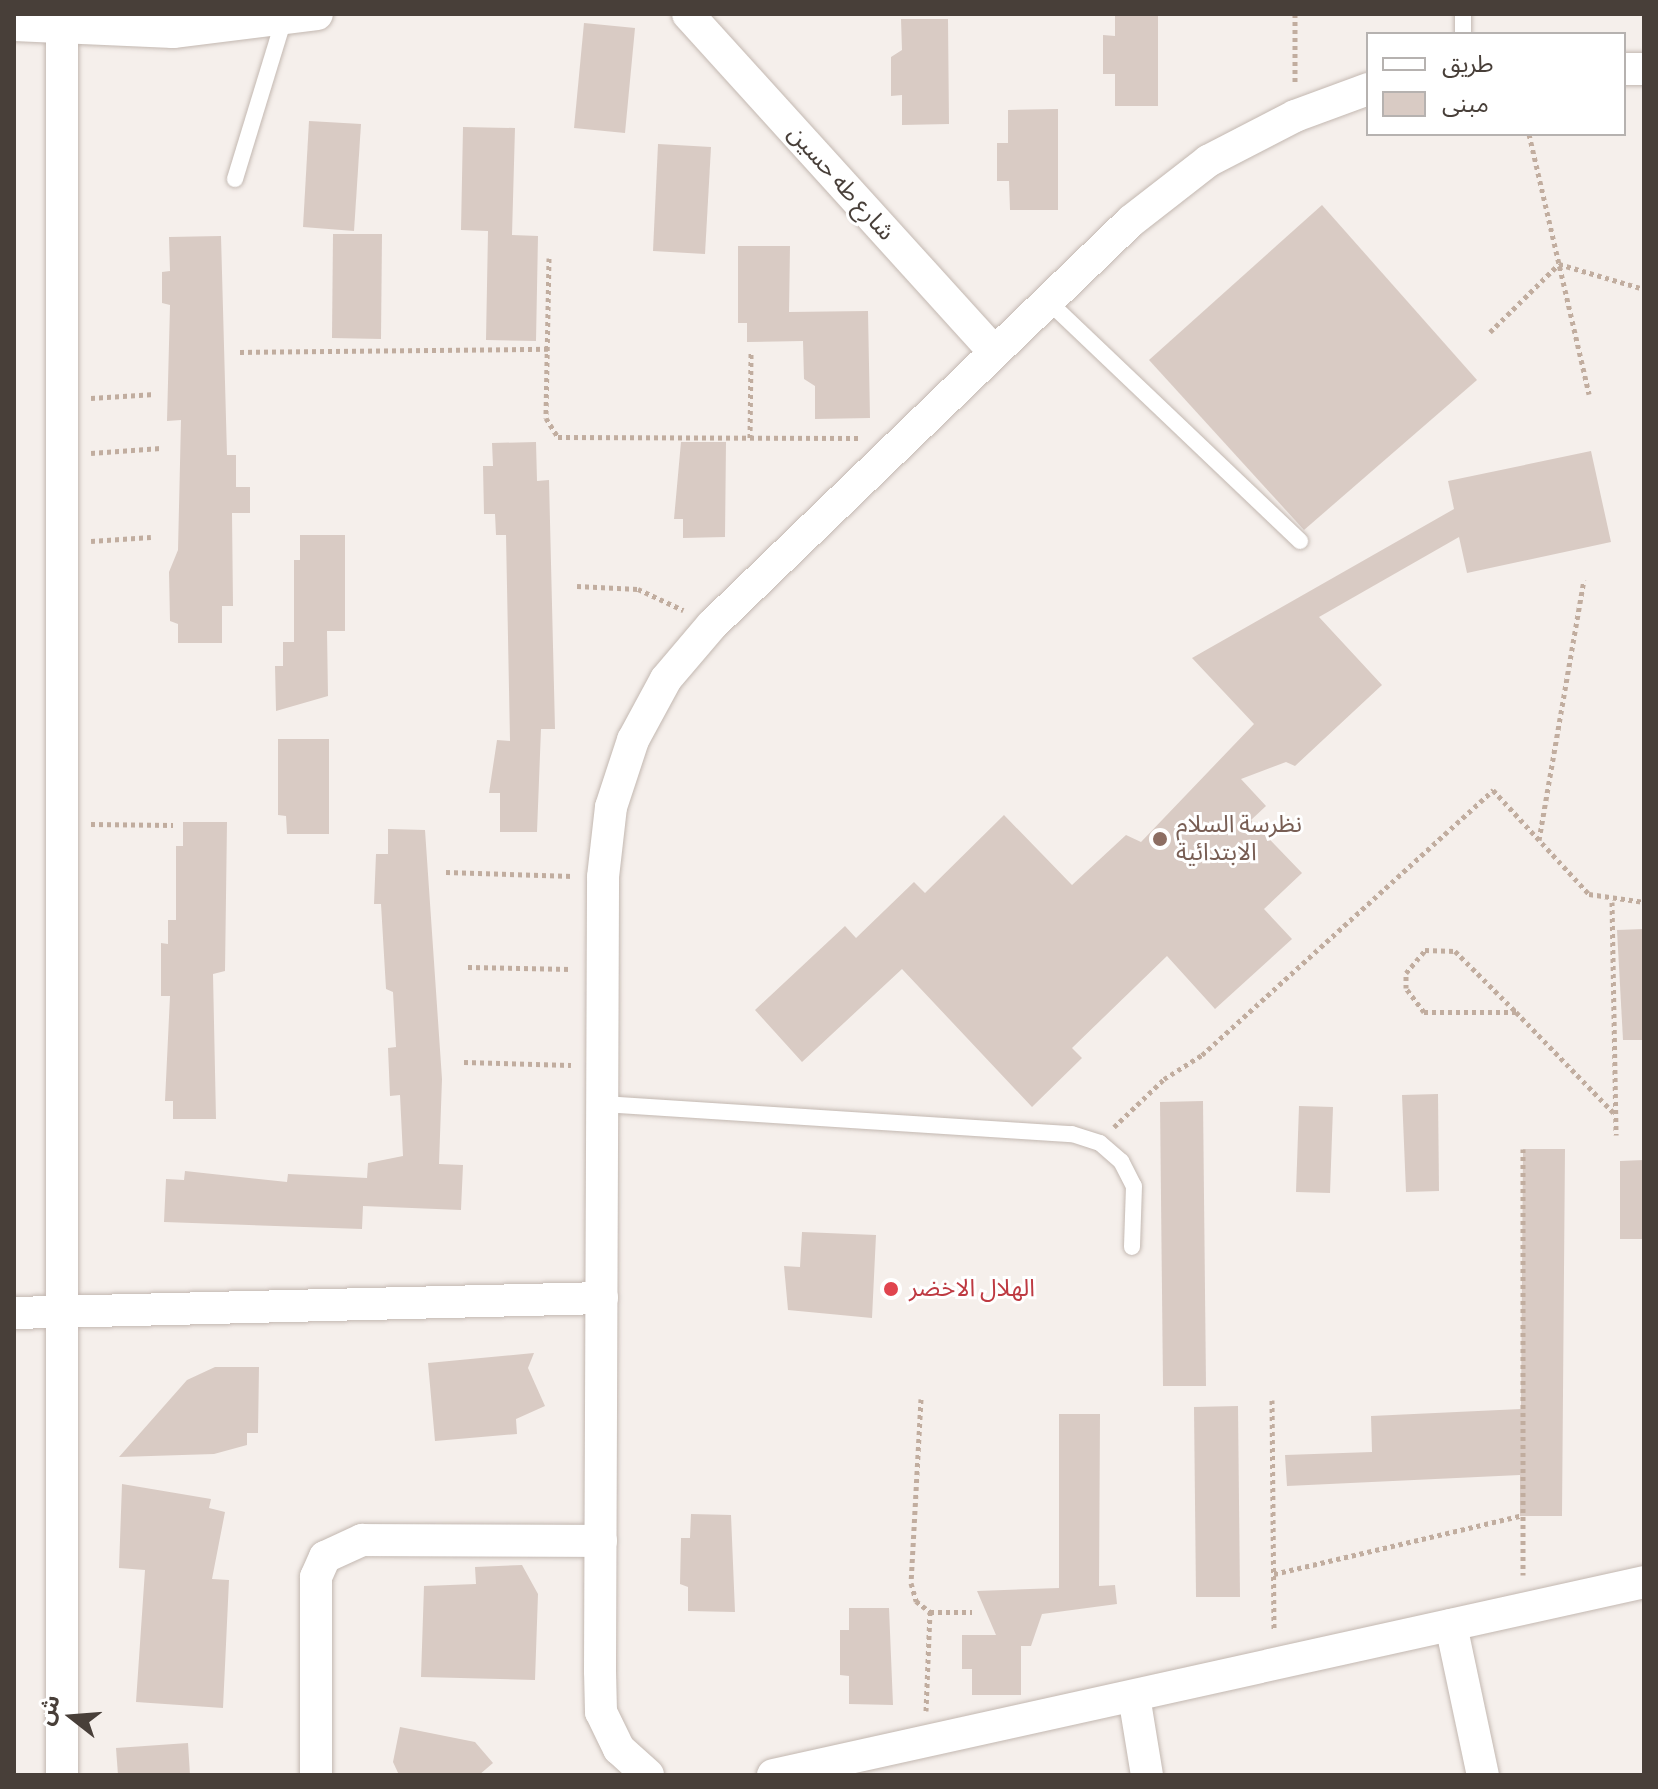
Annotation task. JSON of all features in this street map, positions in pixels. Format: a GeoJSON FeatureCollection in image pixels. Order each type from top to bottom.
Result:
{"type":"FeatureCollection","features":[{"type":"Feature","properties":{"kind":"street"},"geometry":{"type":"LineString","coordinates":[[14,25],[173,32],[283,22],[317,14]]}},
{"type":"Feature","properties":{"kind":"street","name":"شارع طه حسين"},"geometry":{"type":"LineString","coordinates":[[688,14],[994,352]]}},
{"type":"Feature","properties":{"kind":"street"},"geometry":{"type":"LineString","coordinates":[[62,27],[62,1775]]}},
{"type":"Feature","properties":{"kind":"street"},"geometry":{"type":"LineString","coordinates":[[648,1775],[619,1749],[601,1712],[603,877],[611,807],[633,740],[666,679],[712,625],[1131,221],[1208,161],[1295,116],[1366,90]]}},
{"type":"Feature","properties":{"kind":"street"},"geometry":{"type":"LineString","coordinates":[[14,1313],[602,1298]]}},
{"type":"Feature","properties":{"kind":"street"},"geometry":{"type":"LineString","coordinates":[[316,1775],[316,1577],[325,1557],[362,1540],[601,1541]]}},
{"type":"Feature","properties":{"kind":"street"},"geometry":{"type":"LineString","coordinates":[[773,1775],[1644,1582]]}},
{"type":"Feature","properties":{"kind":"street"},"geometry":{"type":"LineString","coordinates":[[1451,1625],[1483,1775]]}},
{"type":"Feature","properties":{"kind":"street"},"geometry":{"type":"LineString","coordinates":[[1134,1696],[1147,1775]]}},
{"type":"Feature","properties":{"kind":"lane"},"geometry":{"type":"LineString","coordinates":[[235,179],[283,22]]}},
{"type":"Feature","properties":{"kind":"lane"},"geometry":{"type":"LineString","coordinates":[[1048,301],[1300,541]]}},
{"type":"Feature","properties":{"kind":"lane"},"geometry":{"type":"LineString","coordinates":[[603,1104],[1072,1134],[1100,1143],[1121,1161],[1134,1186],[1132,1247]]}},
{"type":"Feature","properties":{"kind":"path"},"geometry":{"type":"LineString","coordinates":[[1295,14],[1295,116]]}},
{"type":"Feature","properties":{"kind":"path"},"geometry":{"type":"LineString","coordinates":[[1529,136],[1589,394]]}},
{"type":"Feature","properties":{"kind":"path"},"geometry":{"type":"LineString","coordinates":[[549,258],[546,418],[558,437],[904,438]]}},
{"type":"Feature","properties":{"kind":"path"},"geometry":{"type":"LineString","coordinates":[[1559,264],[1644,289]]}},
{"type":"Feature","properties":{"kind":"path"},"geometry":{"type":"LineString","coordinates":[[1490,332],[1559,264]]}},
{"type":"Feature","properties":{"kind":"path"},"geometry":{"type":"LineString","coordinates":[[240,352],[548,349]]}},
{"type":"Feature","properties":{"kind":"path"},"geometry":{"type":"LineString","coordinates":[[750,438],[751,351]]}},
{"type":"Feature","properties":{"kind":"path"},"geometry":{"type":"LineString","coordinates":[[62,400],[155,394]]}},
{"type":"Feature","properties":{"kind":"path"},"geometry":{"type":"LineString","coordinates":[[62,455],[161,448]]}},
{"type":"Feature","properties":{"kind":"path"},"geometry":{"type":"LineString","coordinates":[[62,543],[151,537]]}},
{"type":"Feature","properties":{"kind":"path"},"geometry":{"type":"LineString","coordinates":[[1539,841],[1584,580]]}},
{"type":"Feature","properties":{"kind":"path"},"geometry":{"type":"LineString","coordinates":[[577,586],[638,589],[712,625]]}},
{"type":"Feature","properties":{"kind":"path"},"geometry":{"type":"LineString","coordinates":[[1100,1143],[1130,1109],[1202,1055],[1493,790],[1589,894],[1612,902],[1644,902]]}},
{"type":"Feature","properties":{"kind":"path"},"geometry":{"type":"LineString","coordinates":[[62,824],[173,825]]}},
{"type":"Feature","properties":{"kind":"path"},"geometry":{"type":"LineString","coordinates":[[446,872],[603,877]]}},
{"type":"Feature","properties":{"kind":"path"},"geometry":{"type":"LineString","coordinates":[[1612,902],[1616,1135]]}},
{"type":"Feature","properties":{"kind":"path"},"geometry":{"type":"LineString","coordinates":[[1516,1012],[1424,1012],[1413,1002],[1406,973],[1425,950],[1455,951],[1516,1012],[1615,1114]]}},
{"type":"Feature","properties":{"kind":"path"},"geometry":{"type":"LineString","coordinates":[[468,967],[603,970]]}},
{"type":"Feature","properties":{"kind":"path"},"geometry":{"type":"LineString","coordinates":[[464,1062],[603,1066]]}},
{"type":"Feature","properties":{"kind":"path"},"geometry":{"type":"LineString","coordinates":[[1523,1149],[1520,1516],[1525,1609]]}},
{"type":"Feature","properties":{"kind":"path"},"geometry":{"type":"LineString","coordinates":[[921,1399],[911,1583],[916,1601],[930,1612],[972,1612]]}},
{"type":"Feature","properties":{"kind":"path"},"geometry":{"type":"LineString","coordinates":[[1272,1400],[1275,1664]]}},
{"type":"Feature","properties":{"kind":"path"},"geometry":{"type":"LineString","coordinates":[[1274,1574],[1520,1516]]}},
{"type":"Feature","properties":{"kind":"path"},"geometry":{"type":"LineString","coordinates":[[925,1741],[930,1612]]}},
{"type":"Feature","properties":{"kind":"building"},"geometry":{"type":"Polygon","coordinates":[[[1115,14],[1158,14],[1158,106],[1115,106],[1115,74],[1103,74],[1103,35],[1115,36],[1115,14]]]}},
{"type":"Feature","properties":{"kind":"building"},"geometry":{"type":"Polygon","coordinates":[[[901,19],[948,19],[949,124],[902,125],[902,95],[891,96],[891,57],[902,50],[901,19]]]}},
{"type":"Feature","properties":{"kind":"building"},"geometry":{"type":"Polygon","coordinates":[[[584,23],[635,28],[625,133],[574,128],[584,23]]]}},
{"type":"Feature","properties":{"kind":"building"},"geometry":{"type":"Polygon","coordinates":[[[1058,109],[1058,210],[1010,210],[1009,181],[997,181],[997,143],[1008,143],[1008,110],[1058,109]]]}},
{"type":"Feature","properties":{"kind":"building"},"geometry":{"type":"Polygon","coordinates":[[[309,121],[361,124],[354,231],[303,227],[309,121]]]}},
{"type":"Feature","properties":{"kind":"building"},"geometry":{"type":"Polygon","coordinates":[[[463,127],[515,128],[512,235],[538,236],[536,341],[486,340],[488,231],[461,230],[463,127]]]}},
{"type":"Feature","properties":{"kind":"building"},"geometry":{"type":"Polygon","coordinates":[[[658,144],[711,147],[705,254],[653,251],[658,144]]]}},
{"type":"Feature","properties":{"kind":"building"},"geometry":{"type":"Polygon","coordinates":[[[1322,205],[1477,380],[1304,530],[1149,360],[1322,205]]]}},
{"type":"Feature","properties":{"kind":"building"},"geometry":{"type":"Polygon","coordinates":[[[333,234],[382,234],[381,339],[332,338],[333,234]]]}},
{"type":"Feature","properties":{"kind":"building"},"geometry":{"type":"Polygon","coordinates":[[[221,236],[227,455],[236,455],[236,487],[250,487],[250,513],[232,513],[233,606],[222,606],[222,643],[178,643],[178,624],[170,621],[169,572],[178,550],[181,420],[167,421],[170,305],[162,303],[162,272],[170,271],[169,237],[221,236]]]}},
{"type":"Feature","properties":{"kind":"building"},"geometry":{"type":"Polygon","coordinates":[[[738,246],[790,246],[789,312],[868,311],[870,418],[815,419],[815,386],[804,379],[803,341],[747,342],[747,323],[738,323],[738,246]]]}},
{"type":"Feature","properties":{"kind":"building"},"geometry":{"type":"Polygon","coordinates":[[[536,442],[537,481],[549,480],[555,729],[541,729],[537,832],[500,832],[500,793],[489,793],[497,740],[510,741],[506,535],[496,535],[495,514],[484,514],[483,466],[493,466],[492,443],[536,442]]]}},
{"type":"Feature","properties":{"kind":"building"},"geometry":{"type":"Polygon","coordinates":[[[681,442],[726,442],[725,537],[683,538],[683,519],[674,519],[681,442]]]}},
{"type":"Feature","properties":{"kind":"building"},"geometry":{"type":"Polygon","coordinates":[[[1591,451],[1611,542],[1467,573],[1459,537],[1319,617],[1382,685],[1295,766],[1286,762],[1241,779],[1266,806],[1251,820],[1302,873],[1264,909],[1292,939],[1215,1009],[1167,956],[1072,1048],[1082,1058],[1032,1107],[902,969],[802,1062],[755,1010],[845,926],[856,938],[914,882],[925,893],[1004,815],[1072,885],[1126,835],[1141,842],[1254,724],[1192,658],[1454,509],[1448,481],[1591,451]]]}},
{"type":"Feature","properties":{"kind":"building"},"geometry":{"type":"Polygon","coordinates":[[[300,535],[345,535],[345,631],[327,631],[328,696],[276,711],[275,666],[283,666],[283,642],[294,642],[294,560],[300,560],[300,535]]]}},
{"type":"Feature","properties":{"kind":"building"},"geometry":{"type":"Polygon","coordinates":[[[278,739],[329,739],[329,834],[287,834],[286,816],[278,815],[278,739]]]}},
{"type":"Feature","properties":{"kind":"building"},"geometry":{"type":"Polygon","coordinates":[[[183,822],[227,822],[225,971],[213,974],[216,1119],[173,1119],[173,1101],[165,1101],[170,996],[161,996],[161,943],[168,944],[168,920],[176,920],[176,846],[183,846],[183,822]]]}},
{"type":"Feature","properties":{"kind":"building"},"geometry":{"type":"Polygon","coordinates":[[[388,829],[425,830],[442,1079],[439,1164],[463,1165],[461,1210],[363,1206],[362,1229],[164,1222],[166,1179],[184,1180],[185,1171],[287,1182],[288,1174],[367,1178],[368,1163],[403,1156],[400,1095],[390,1096],[388,1048],[396,1047],[393,992],[386,989],[381,904],[374,904],[376,854],[388,854],[388,829]]]}},
{"type":"Feature","properties":{"kind":"building"},"geometry":{"type":"Polygon","coordinates":[[[1644,929],[1644,1040],[1623,1040],[1617,930],[1644,929]]]}},
{"type":"Feature","properties":{"kind":"building"},"geometry":{"type":"Polygon","coordinates":[[[1438,1094],[1439,1191],[1406,1192],[1402,1095],[1438,1094]]]}},
{"type":"Feature","properties":{"kind":"building"},"geometry":{"type":"Polygon","coordinates":[[[1203,1101],[1206,1386],[1163,1386],[1160,1102],[1203,1101]]]}},
{"type":"Feature","properties":{"kind":"building"},"geometry":{"type":"Polygon","coordinates":[[[1299,1106],[1333,1107],[1330,1193],[1296,1192],[1299,1106]]]}},
{"type":"Feature","properties":{"kind":"building"},"geometry":{"type":"Polygon","coordinates":[[[1523,1149],[1565,1149],[1562,1516],[1520,1516],[1520,1475],[1287,1486],[1285,1455],[1372,1452],[1371,1416],[1521,1409],[1523,1149]]]}},
{"type":"Feature","properties":{"kind":"building"},"geometry":{"type":"Polygon","coordinates":[[[1644,1160],[1644,1239],[1620,1239],[1620,1161],[1644,1160]]]}},
{"type":"Feature","properties":{"kind":"building"},"geometry":{"type":"Polygon","coordinates":[[[802,1232],[876,1235],[872,1318],[788,1310],[784,1266],[800,1267],[802,1232]]]}},
{"type":"Feature","properties":{"kind":"building"},"geometry":{"type":"Polygon","coordinates":[[[534,1353],[528,1368],[545,1406],[516,1419],[517,1434],[435,1441],[428,1363],[534,1353]]]}},
{"type":"Feature","properties":{"kind":"building"},"geometry":{"type":"Polygon","coordinates":[[[215,1367],[259,1367],[258,1433],[247,1433],[247,1445],[214,1454],[119,1457],[187,1380],[215,1367]]]}},
{"type":"Feature","properties":{"kind":"building"},"geometry":{"type":"Polygon","coordinates":[[[1238,1406],[1240,1597],[1196,1597],[1194,1407],[1238,1406]]]}},
{"type":"Feature","properties":{"kind":"building"},"geometry":{"type":"Polygon","coordinates":[[[1059,1414],[1100,1414],[1099,1586],[1115,1585],[1117,1604],[1042,1614],[1031,1646],[1021,1646],[1021,1695],[972,1695],[972,1669],[962,1669],[962,1635],[996,1635],[977,1591],[1059,1588],[1059,1414]]]}},
{"type":"Feature","properties":{"kind":"building"},"geometry":{"type":"Polygon","coordinates":[[[122,1484],[211,1499],[209,1508],[225,1512],[212,1579],[229,1580],[223,1708],[136,1702],[145,1570],[119,1568],[122,1484]]]}},
{"type":"Feature","properties":{"kind":"building"},"geometry":{"type":"Polygon","coordinates":[[[691,1514],[731,1515],[735,1612],[688,1611],[688,1587],[680,1584],[681,1538],[690,1538],[691,1514]]]}},
{"type":"Feature","properties":{"kind":"building"},"geometry":{"type":"Polygon","coordinates":[[[522,1565],[538,1594],[535,1680],[421,1677],[424,1586],[476,1584],[475,1567],[522,1565]]]}},
{"type":"Feature","properties":{"kind":"building"},"geometry":{"type":"Polygon","coordinates":[[[849,1608],[889,1608],[893,1705],[849,1704],[849,1676],[840,1675],[840,1630],[849,1630],[849,1608]]]}},
{"type":"Feature","properties":{"kind":"building"},"geometry":{"type":"Polygon","coordinates":[[[400,1727],[475,1742],[493,1763],[479,1775],[399,1775],[393,1762],[400,1727]]]}},
{"type":"Feature","properties":{"kind":"building"},"geometry":{"type":"Polygon","coordinates":[[[188,1743],[190,1775],[118,1775],[116,1748],[188,1743]]]}},
{"type":"Feature","properties":{"kind":"place","name":"نظرسة السلام الابتدائية"},"geometry":{"type":"Point","coordinates":[1160,839]}},
{"type":"Feature","properties":{"kind":"place","name":"الهلال الاخضر"},"geometry":{"type":"Point","coordinates":[891,1289]}}]}
